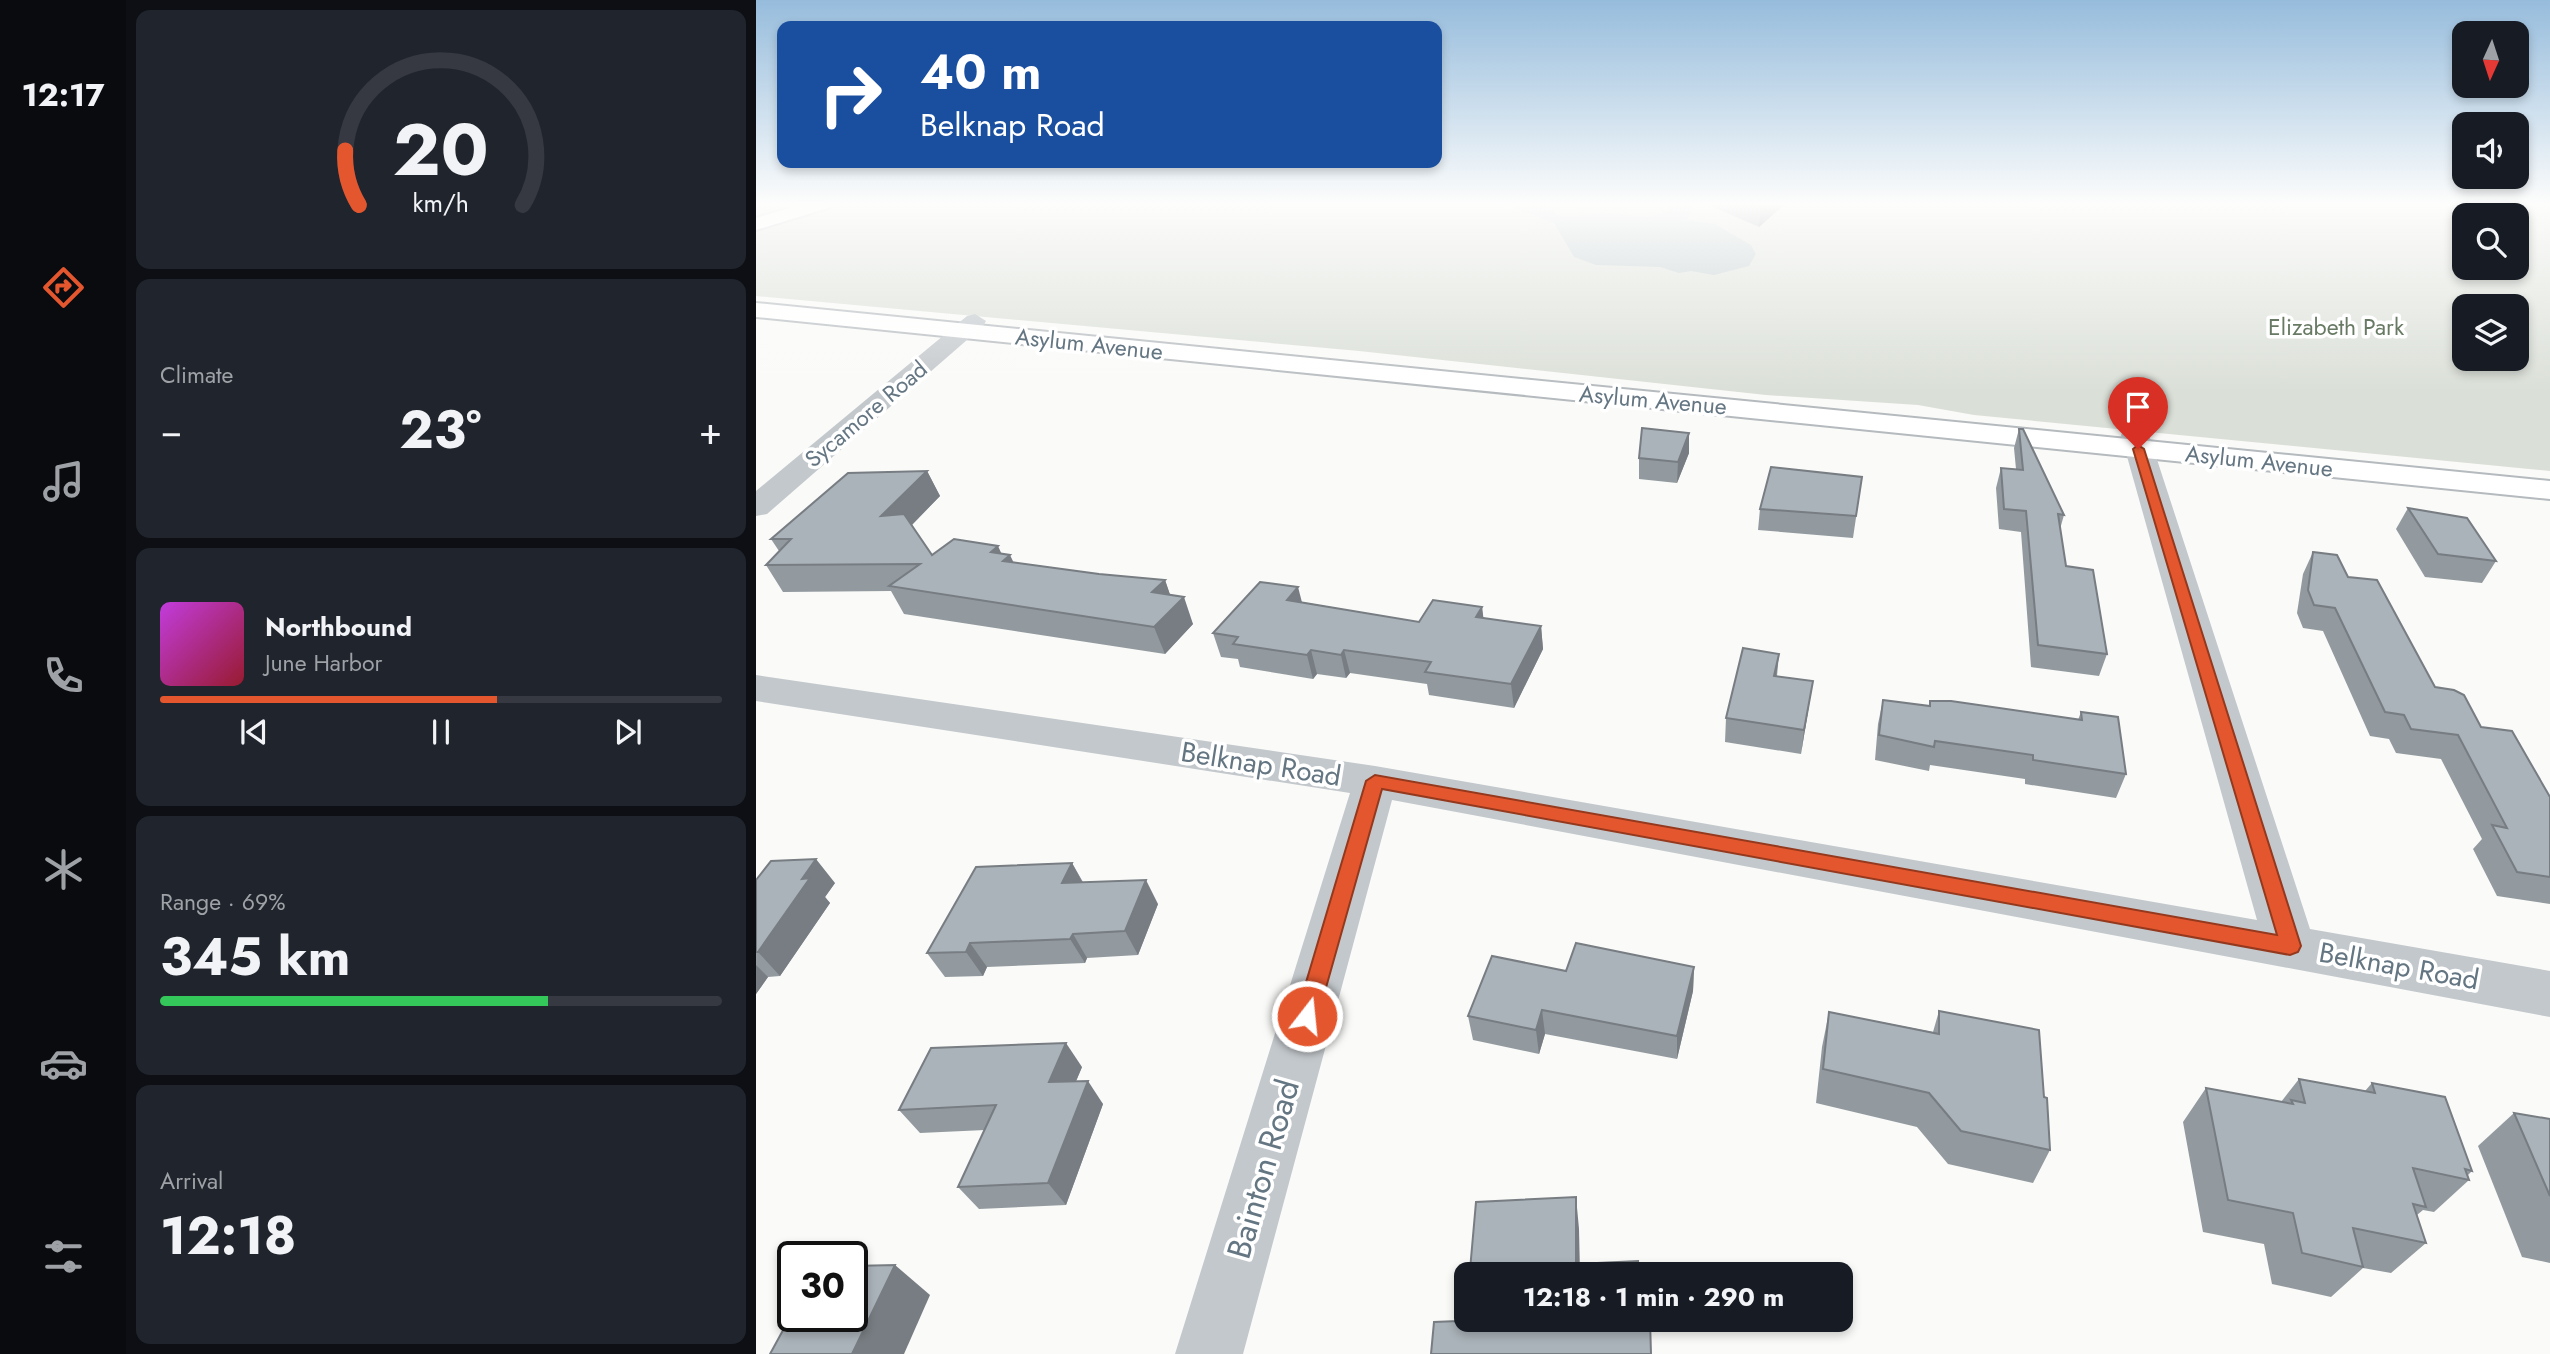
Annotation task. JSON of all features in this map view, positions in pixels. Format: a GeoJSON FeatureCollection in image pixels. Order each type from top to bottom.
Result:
{"type":"FeatureCollection","features":[{"type":"Feature","properties":{"kind":"main road","name":"Asylum Avenue"},"geometry":{"type":"LineString","coordinates":[[756,303],[782,302],[969,327]]}},
{"type":"Feature","properties":{"kind":"main road","name":"Asylum Avenue"},"geometry":{"type":"LineString","coordinates":[[756,310],[969,327],[2137,442],[2550,476]]}},
{"type":"Feature","properties":{"kind":"main road","name":"Asylum Avenue"},"geometry":{"type":"LineString","coordinates":[[2137,442],[2550,490]]}},
{"type":"Feature","properties":{"kind":"street","name":"Sycamore Road"},"geometry":{"type":"LineString","coordinates":[[756,507],[969,327]]}},
{"type":"Feature","properties":{"kind":"street"},"geometry":{"type":"LineString","coordinates":[[2137,442],[2290,946]]}},
{"type":"Feature","properties":{"kind":"street","name":"Belknap Road"},"geometry":{"type":"LineString","coordinates":[[756,688],[1375,781],[2550,993]]}},
{"type":"Feature","properties":{"kind":"street","name":"Bainton Road"},"geometry":{"type":"LineString","coordinates":[[1209,1354],[1375,781]]}},
{"type":"Feature","properties":{"kind":"green space","name":"Elizabeth Park"},"geometry":{"type":"Polygon","coordinates":[[[756,266],[2452,266],[2452,280],[2529,280],[2529,266],[2550,266],[2550,471],[1974,415],[1918,405],[1766,395],[1359,351],[756,296],[756,266]]]}},
{"type":"Feature","properties":{"kind":"shaded area"},"geometry":{"type":"Polygon","coordinates":[[[1634,266],[1748,266],[1714,275],[1691,271],[1679,273],[1660,267],[1634,266]]]}},
{"type":"Feature","properties":{"kind":"building"},"geometry":{"type":"Polygon","coordinates":[[[1642,428],[1689,433],[1678,462],[1639,458],[1642,428]]]}},
{"type":"Feature","properties":{"kind":"building"},"geometry":{"type":"Polygon","coordinates":[[[2019,429],[2023,429],[2064,515],[2058,514],[2066,566],[2093,570],[2107,654],[2038,645],[2026,511],[2004,509],[2001,468],[2023,470],[2019,429]]]}},
{"type":"Feature","properties":{"kind":"building"},"geometry":{"type":"Polygon","coordinates":[[[1771,467],[1862,477],[1856,516],[1760,509],[1771,467]]]}},
{"type":"Feature","properties":{"kind":"building"},"geometry":{"type":"Polygon","coordinates":[[[927,471],[881,516],[904,514],[932,555],[954,539],[998,546],[991,552],[1010,555],[1003,561],[1165,580],[1152,592],[1184,597],[1154,627],[889,586],[920,564],[766,565],[791,539],[771,539],[848,473],[927,471]]]}},
{"type":"Feature","properties":{"kind":"building"},"geometry":{"type":"Polygon","coordinates":[[[2408,508],[2467,518],[2496,561],[2438,554],[2408,508]]]}},
{"type":"Feature","properties":{"kind":"building"},"geometry":{"type":"Polygon","coordinates":[[[2313,552],[2337,555],[2348,577],[2377,580],[2435,687],[2454,690],[2464,695],[2481,727],[2512,731],[2550,797],[2550,877],[2517,872],[2492,825],[2507,828],[2458,735],[2411,729],[2404,715],[2385,712],[2335,608],[2314,605],[2308,590],[2313,552]]]}},
{"type":"Feature","properties":{"kind":"building"},"geometry":{"type":"Polygon","coordinates":[[[1260,582],[1298,587],[1287,600],[1419,622],[1433,600],[1482,607],[1476,617],[1541,626],[1511,684],[1425,672],[1431,662],[1344,650],[1341,655],[1311,650],[1307,655],[1233,644],[1238,637],[1213,633],[1260,582]]]}},
{"type":"Feature","properties":{"kind":"building"},"geometry":{"type":"Polygon","coordinates":[[[1743,648],[1779,654],[1774,676],[1813,681],[1804,730],[1726,718],[1743,648]]]}},
{"type":"Feature","properties":{"kind":"building"},"geometry":{"type":"Polygon","coordinates":[[[1883,700],[1930,706],[1930,701],[1951,701],[2082,720],[2081,712],[2118,717],[2126,774],[2033,760],[2033,755],[1935,741],[1934,747],[1879,735],[1883,700]]]}},
{"type":"Feature","properties":{"kind":"building"},"geometry":{"type":"Polygon","coordinates":[[[816,859],[802,879],[810,878],[756,952],[756,880],[771,861],[816,859]]]}},
{"type":"Feature","properties":{"kind":"building"},"geometry":{"type":"Polygon","coordinates":[[[1072,863],[1062,883],[1146,880],[1125,931],[1073,934],[1070,939],[970,943],[966,952],[927,953],[976,867],[1072,863]]]}},
{"type":"Feature","properties":{"kind":"building"},"geometry":{"type":"Polygon","coordinates":[[[1576,943],[1694,967],[1677,1036],[1542,1010],[1536,1030],[1468,1016],[1492,956],[1566,971],[1576,943]]]}},
{"type":"Feature","properties":{"kind":"building"},"geometry":{"type":"Polygon","coordinates":[[[1939,1011],[2039,1030],[2050,1150],[1961,1131],[1929,1093],[1823,1069],[1829,1012],[1939,1034],[1939,1011]]]}},
{"type":"Feature","properties":{"kind":"building"},"geometry":{"type":"Polygon","coordinates":[[[1066,1043],[1049,1082],[1088,1081],[1048,1183],[958,1187],[996,1105],[899,1110],[931,1048],[1066,1043]]]}},
{"type":"Feature","properties":{"kind":"building"},"geometry":{"type":"Polygon","coordinates":[[[2299,1079],[2375,1093],[2372,1083],[2445,1097],[2472,1171],[2465,1169],[2469,1180],[2413,1168],[2426,1207],[2413,1204],[2426,1243],[2353,1228],[2363,1267],[2302,1253],[2293,1213],[2228,1200],[2206,1088],[2293,1104],[2291,1100],[2305,1103],[2299,1079]]]}},
{"type":"Feature","properties":{"kind":"building"},"geometry":{"type":"Polygon","coordinates":[[[2514,1113],[2550,1119],[2550,1196],[2514,1113]]]}},
{"type":"Feature","properties":{"kind":"building"},"geometry":{"type":"Polygon","coordinates":[[[1576,1197],[1576,1262],[1471,1262],[1476,1202],[1576,1197]]]}},
{"type":"Feature","properties":{"kind":"building"},"geometry":{"type":"Polygon","coordinates":[[[895,1265],[868,1321],[868,1266],[895,1265]]]}},
{"type":"Feature","properties":{"kind":"building"},"geometry":{"type":"Polygon","coordinates":[[[1454,1321],[1454,1332],[1650,1332],[1651,1354],[1431,1354],[1434,1322],[1454,1321]]]}},
{"type":"Feature","properties":{"kind":"building"},"geometry":{"type":"Polygon","coordinates":[[[782,1332],[863,1332],[852,1354],[770,1354],[782,1332]]]}},
{"type":"Feature","properties":{"kind":"route"},"geometry":{"type":"LineString","coordinates":[[1307,1016],[1375,781],[2290,946],[2138,449]]}}]}
